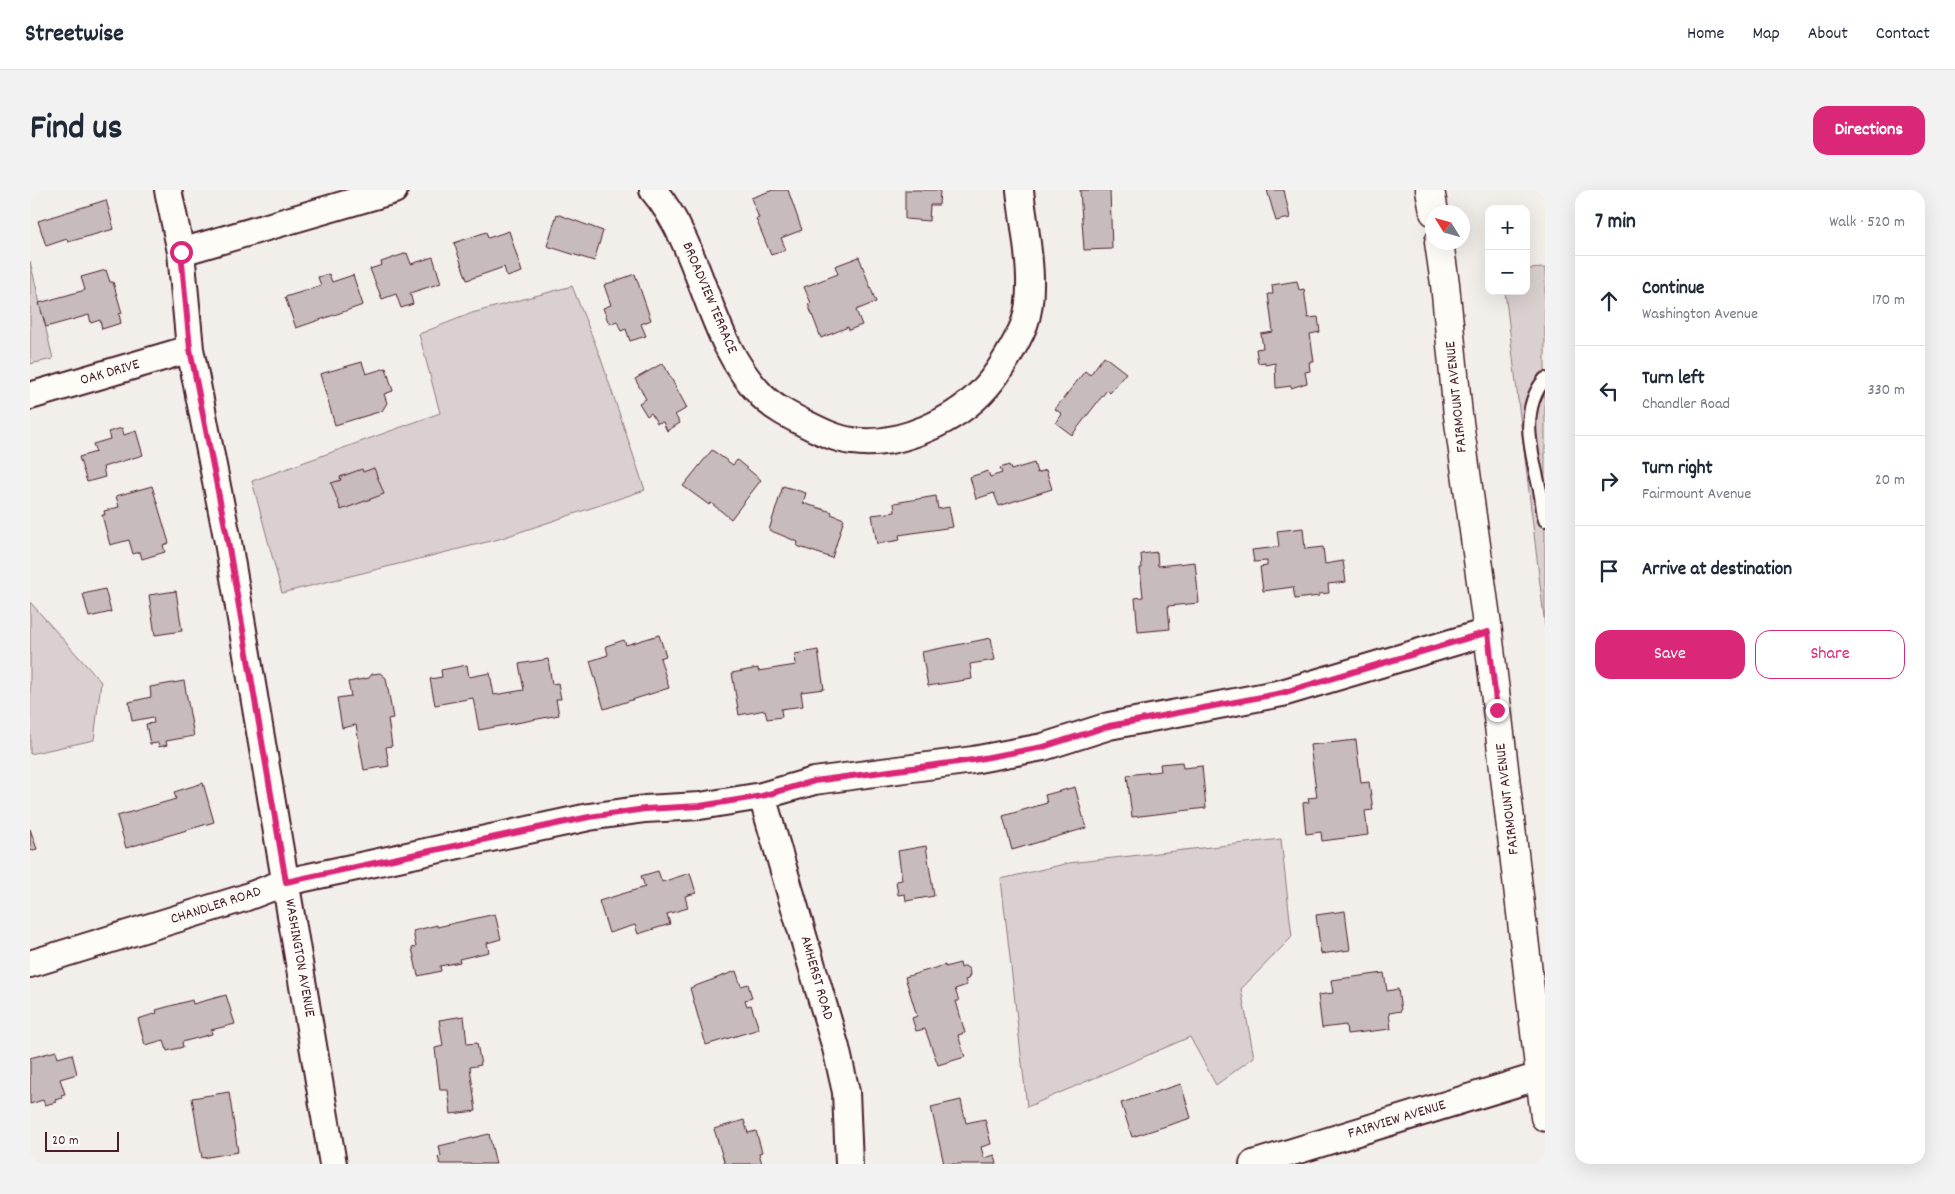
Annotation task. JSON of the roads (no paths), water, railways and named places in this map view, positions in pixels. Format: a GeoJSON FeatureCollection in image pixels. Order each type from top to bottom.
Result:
{"type":"FeatureCollection","features":[{"type":"Feature","properties":{"kind":"main road"},"geometry":{"type":"LineString","coordinates":[[1430,190],[1433,205]]}},
{"type":"Feature","properties":{"kind":"main road","name":"FAIRMOUNT AVENUE"},"geometry":{"type":"LineString","coordinates":[[1440,250],[1458,415],[1488,632],[1545,1117]]}},
{"type":"Feature","properties":{"kind":"street","name":"WASHINGTON AVENUE"},"geometry":{"type":"LineString","coordinates":[[168,190],[181,252],[190,349],[228,542],[333,1164]]}},
{"type":"Feature","properties":{"kind":"street"},"geometry":{"type":"LineString","coordinates":[[181,252],[394,190]]}},
{"type":"Feature","properties":{"kind":"street","name":"BROADVIEW TERRACE"},"geometry":{"type":"LineString","coordinates":[[654,190],[664,202],[683,236],[722,335],[738,365],[762,396],[784,413],[824,433],[851,441],[873,442],[906,436],[933,427],[987,387],[1006,359],[1024,324],[1029,297],[1029,269],[1020,190]]}},
{"type":"Feature","properties":{"kind":"street","name":"OAK DRIVE"},"geometry":{"type":"LineString","coordinates":[[30,396],[190,349]]}},
{"type":"Feature","properties":{"kind":"street","name":"CHANDLER ROAD"},"geometry":{"type":"LineString","coordinates":[[30,964],[244,898],[286,882],[589,817],[645,809],[700,806],[762,796],[814,781],[973,760],[1043,747],[1109,726],[1282,693],[1488,632]]}},
{"type":"Feature","properties":{"kind":"street","name":"AMHERST ROAD"},"geometry":{"type":"LineString","coordinates":[[762,796],[836,1048],[846,1092],[849,1164]]}},
{"type":"Feature","properties":{"kind":"street","name":"FAIRVIEW AVENUE"},"geometry":{"type":"LineString","coordinates":[[1253,1164],[1540,1076]]}},
{"type":"Feature","properties":{"kind":"lane"},"geometry":{"type":"LineString","coordinates":[[1545,379],[1540,385],[1530,409],[1529,427],[1530,449],[1540,488],[1545,520]]}}]}
